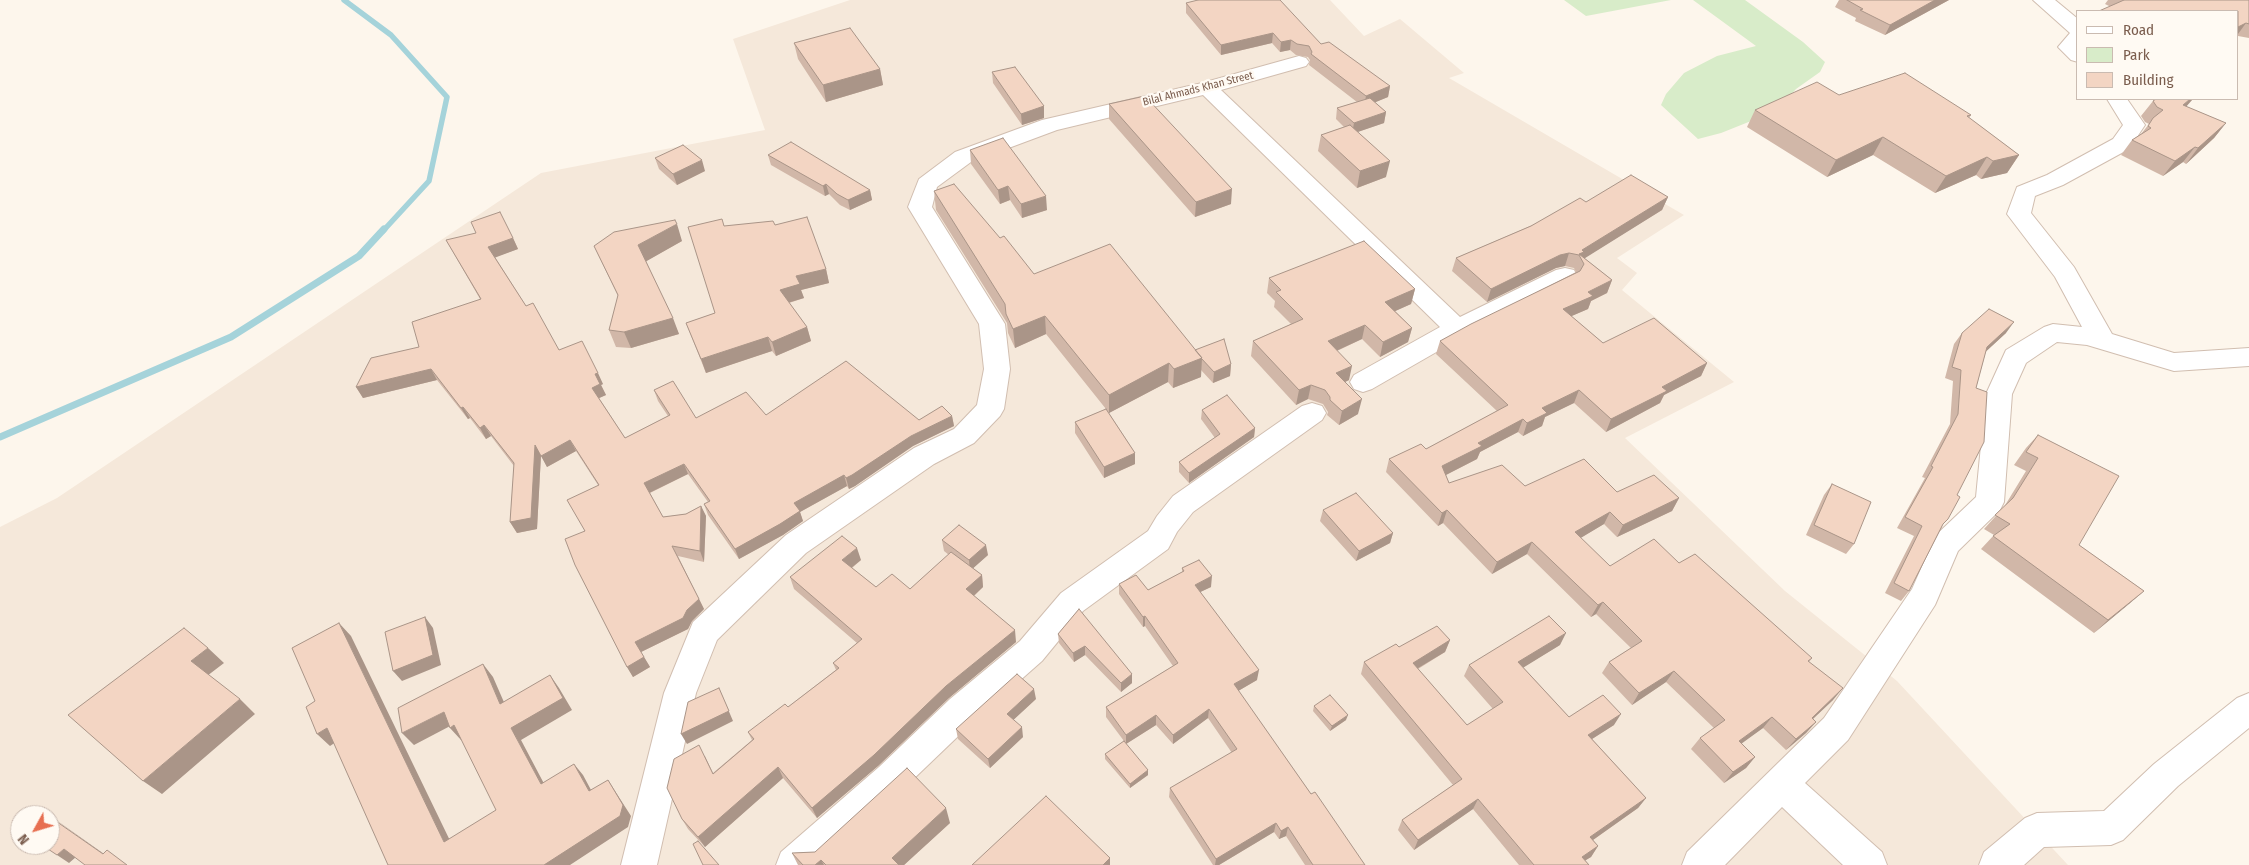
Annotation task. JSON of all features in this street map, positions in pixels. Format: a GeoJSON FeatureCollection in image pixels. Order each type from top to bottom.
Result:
{"type":"FeatureCollection","features":[{"type":"Feature","properties":{"kind":"street"},"geometry":{"type":"LineString","coordinates":[[2043,0],[2076,27]]}},
{"type":"Feature","properties":{"kind":"street"},"geometry":{"type":"LineString","coordinates":[[2076,38],[2068,46],[2076,54]]}},
{"type":"Feature","properties":{"kind":"street","name":"Bilal Ahmads Khan Street"},"geometry":{"type":"LineString","coordinates":[[639,865],[680,693],[704,632],[796,544],[924,456],[964,436],[990,409],[997,369],[992,324],[920,207],[927,184],[962,157],[1050,125],[1207,88],[1299,62]]}},
{"type":"Feature","properties":{"kind":"street"},"geometry":{"type":"LineString","coordinates":[[1207,88],[1457,329]]}},
{"type":"Feature","properties":{"kind":"street"},"geometry":{"type":"LineString","coordinates":[[2103,340],[2065,273],[2019,214],[2025,192],[2055,180],[2120,144],[2134,125],[2118,100]]}},
{"type":"Feature","properties":{"kind":"street"},"geometry":{"type":"LineString","coordinates":[[1362,382],[1457,329],[1565,276]]}},
{"type":"Feature","properties":{"kind":"street"},"geometry":{"type":"LineString","coordinates":[[1700,865],[1836,729],[1924,596],[1946,544],[1990,502],[2000,394],[2015,356],[2053,333],[2088,336],[2174,362],[2249,357]]}},
{"type":"Feature","properties":{"kind":"street"},"geometry":{"type":"LineString","coordinates":[[794,865],[891,778],[962,710],[1031,651],[1072,602],[1158,540],[1167,524],[1183,504],[1312,413]]}},
{"type":"Feature","properties":{"kind":"street"},"geometry":{"type":"LineString","coordinates":[[1997,865],[2037,830],[2110,828],[2166,775],[2249,708]]}},
{"type":"Feature","properties":{"kind":"street"},"geometry":{"type":"LineString","coordinates":[[1781,784],[1869,865]]}},
{"type":"Feature","properties":{"kind":"shaded area"},"geometry":{"type":"Polygon","coordinates":[[[850,0],[1330,0],[1364,36],[1400,19],[1464,73],[1449,78],[1684,215],[1617,258],[1637,273],[1622,290],[1734,382],[1625,438],[1785,591],[1897,681],[2068,865],[0,865],[0,527],[57,498],[541,173],[765,130],[733,39],[850,0]]]}},
{"type":"Feature","properties":{"kind":"green space"},"geometry":{"type":"Polygon","coordinates":[[[1564,0],[1671,0],[1586,16],[1564,0]]]}},
{"type":"Feature","properties":{"kind":"green space"},"geometry":{"type":"Polygon","coordinates":[[[1693,0],[1745,0],[1803,42],[1825,62],[1820,72],[1796,89],[1788,98],[1751,121],[1721,133],[1698,139],[1661,105],[1666,94],[1684,73],[1717,56],[1756,46],[1693,0]]]}},
{"type":"Feature","properties":{"kind":"building"},"geometry":{"type":"Polygon","coordinates":[[[1198,0],[1280,0],[1321,44],[1329,42],[1390,86],[1366,96],[1311,54],[1309,46],[1297,44],[1291,40],[1281,42],[1273,33],[1221,45],[1186,3],[1198,0]]]}},
{"type":"Feature","properties":{"kind":"building"},"geometry":{"type":"Polygon","coordinates":[[[1847,0],[1935,0],[1890,25],[1860,10],[1863,9],[1847,0]]]}},
{"type":"Feature","properties":{"kind":"building"},"geometry":{"type":"Polygon","coordinates":[[[2124,0],[2249,0],[2249,24],[2246,23],[2239,26],[2239,10],[2101,10],[2124,0]]]}},
{"type":"Feature","properties":{"kind":"building"},"geometry":{"type":"Polygon","coordinates":[[[850,28],[880,69],[823,85],[794,43],[850,28]]]}},
{"type":"Feature","properties":{"kind":"building"},"geometry":{"type":"Polygon","coordinates":[[[1015,67],[1044,106],[1021,114],[992,72],[1015,67]]]}},
{"type":"Feature","properties":{"kind":"building"},"geometry":{"type":"Polygon","coordinates":[[[1905,73],[1971,115],[1967,116],[2019,155],[1993,161],[1987,157],[1946,176],[1883,137],[1836,160],[1755,110],[1817,82],[1839,95],[1905,73]]]}},
{"type":"Feature","properties":{"kind":"building"},"geometry":{"type":"Polygon","coordinates":[[[1145,96],[1232,189],[1196,202],[1109,104],[1145,96]]]}},
{"type":"Feature","properties":{"kind":"building"},"geometry":{"type":"Polygon","coordinates":[[[1370,98],[1386,112],[1354,123],[1337,108],[1370,98]]]}},
{"type":"Feature","properties":{"kind":"building"},"geometry":{"type":"Polygon","coordinates":[[[2189,100],[2183,105],[2226,123],[2198,148],[2195,147],[2175,161],[2132,140],[2151,128],[2148,126],[2153,118],[2163,110],[2157,107],[2153,101],[2189,100]]]}},
{"type":"Feature","properties":{"kind":"building"},"geometry":{"type":"Polygon","coordinates":[[[1350,125],[1390,161],[1360,171],[1321,135],[1350,125]]]}},
{"type":"Feature","properties":{"kind":"building"},"geometry":{"type":"Polygon","coordinates":[[[1003,138],[1046,196],[1021,204],[1008,186],[998,190],[970,150],[1003,138]]]}},
{"type":"Feature","properties":{"kind":"building"},"geometry":{"type":"Polygon","coordinates":[[[791,142],[870,190],[848,200],[837,194],[826,184],[823,186],[768,155],[791,142]]]}},
{"type":"Feature","properties":{"kind":"building"},"geometry":{"type":"Polygon","coordinates":[[[683,145],[702,160],[673,174],[655,158],[683,145]]]}},
{"type":"Feature","properties":{"kind":"building"},"geometry":{"type":"Polygon","coordinates":[[[1631,175],[1668,197],[1582,250],[1584,252],[1579,254],[1612,280],[1588,292],[1593,296],[1563,309],[1603,343],[1654,318],[1707,363],[1662,387],[1667,391],[1611,419],[1579,390],[1542,408],[1547,413],[1527,423],[1523,419],[1478,443],[1482,446],[1442,466],[1449,483],[1502,465],[1525,486],[1584,459],[1617,492],[1654,475],[1679,498],[1623,525],[1610,512],[1575,532],[1610,566],[1654,539],[1679,563],[1695,554],[1812,658],[1808,661],[1843,688],[1812,718],[1816,722],[1796,739],[1772,717],[1739,741],[1755,757],[1733,772],[1700,738],[1725,720],[1674,671],[1639,693],[1609,662],[1642,641],[1603,602],[1598,605],[1532,542],[1497,562],[1447,510],[1442,513],[1389,459],[1421,444],[1426,449],[1508,405],[1440,341],[1580,271],[1584,264],[1579,255],[1569,253],[1560,255],[1491,289],[1456,258],[1531,226],[1580,198],[1586,202],[1631,175]]]}},
{"type":"Feature","properties":{"kind":"building"},"geometry":{"type":"Polygon","coordinates":[[[954,184],[1000,238],[1004,236],[1034,274],[1110,244],[1202,358],[1174,369],[1169,363],[1109,395],[1045,316],[1013,329],[1006,314],[1005,304],[934,191],[954,184]]]}},
{"type":"Feature","properties":{"kind":"building"},"geometry":{"type":"Polygon","coordinates":[[[500,212],[513,238],[488,247],[526,306],[533,303],[559,350],[582,341],[598,373],[595,374],[600,384],[592,388],[625,438],[670,415],[654,390],[673,381],[696,418],[746,392],[766,415],[846,361],[919,420],[942,406],[952,416],[911,436],[852,475],[846,478],[844,475],[794,503],[800,511],[735,549],[704,504],[710,501],[684,464],[644,483],[663,517],[686,514],[701,506],[700,551],[672,546],[699,599],[687,610],[683,618],[635,642],[644,657],[627,667],[575,565],[565,539],[585,531],[567,500],[599,485],[570,440],[541,456],[535,445],[531,518],[510,522],[514,463],[484,425],[480,428],[463,407],[461,408],[431,369],[356,387],[371,358],[419,347],[412,322],[481,299],[446,240],[476,233],[471,222],[500,212]]]}},
{"type":"Feature","properties":{"kind":"building"},"geometry":{"type":"Polygon","coordinates":[[[807,217],[826,269],[796,276],[800,284],[780,290],[807,327],[772,342],[768,337],[701,359],[686,323],[715,313],[688,227],[722,219],[724,226],[773,221],[775,225],[807,217]]]}},
{"type":"Feature","properties":{"kind":"building"},"geometry":{"type":"Polygon","coordinates":[[[675,220],[677,224],[638,245],[673,318],[624,332],[609,330],[618,295],[594,246],[614,232],[675,220]]]}},
{"type":"Feature","properties":{"kind":"building"},"geometry":{"type":"Polygon","coordinates":[[[1364,241],[1415,289],[1385,302],[1412,328],[1383,342],[1365,325],[1328,341],[1352,366],[1336,373],[1362,399],[1342,411],[1330,400],[1325,390],[1311,385],[1299,390],[1253,341],[1303,319],[1276,292],[1281,290],[1269,278],[1364,241]]]}},
{"type":"Feature","properties":{"kind":"building"},"geometry":{"type":"Polygon","coordinates":[[[1989,309],[2014,322],[1987,347],[1976,388],[1987,392],[1984,442],[1957,495],[1960,497],[1948,519],[1943,524],[1909,591],[1894,583],[1922,526],[1905,517],[1933,467],[1931,466],[1958,414],[1961,370],[1952,367],[1962,333],[1989,309]]]}},
{"type":"Feature","properties":{"kind":"building"},"geometry":{"type":"Polygon","coordinates":[[[1224,339],[1231,364],[1214,372],[1195,350],[1224,339]]]}},
{"type":"Feature","properties":{"kind":"building"},"geometry":{"type":"Polygon","coordinates":[[[1227,395],[1255,428],[1189,473],[1179,462],[1220,434],[1202,410],[1227,395]]]}},
{"type":"Feature","properties":{"kind":"building"},"geometry":{"type":"Polygon","coordinates":[[[1106,409],[1135,453],[1104,467],[1075,422],[1106,409]]]}},
{"type":"Feature","properties":{"kind":"building"},"geometry":{"type":"Polygon","coordinates":[[[2038,435],[2119,476],[2079,545],[2144,591],[2108,620],[1993,536],[2010,524],[1995,515],[2013,498],[2038,458],[2026,452],[2038,435]]]}},
{"type":"Feature","properties":{"kind":"building"},"geometry":{"type":"Polygon","coordinates":[[[1832,484],[1871,502],[1854,544],[1814,525],[1832,484]]]}},
{"type":"Feature","properties":{"kind":"building"},"geometry":{"type":"Polygon","coordinates":[[[1356,493],[1393,533],[1359,551],[1323,510],[1356,493]]]}},
{"type":"Feature","properties":{"kind":"building"},"geometry":{"type":"Polygon","coordinates":[[[959,525],[986,545],[969,560],[942,540],[959,525]]]}},
{"type":"Feature","properties":{"kind":"building"},"geometry":{"type":"Polygon","coordinates":[[[842,536],[857,548],[842,560],[876,587],[892,574],[910,589],[951,552],[982,575],[966,589],[1015,630],[946,686],[874,755],[812,808],[778,767],[698,837],[682,819],[667,788],[674,759],[699,745],[713,774],[754,739],[748,732],[785,704],[788,707],[839,668],[833,663],[862,639],[790,577],[842,536]]]}},
{"type":"Feature","properties":{"kind":"building"},"geometry":{"type":"Polygon","coordinates":[[[1199,560],[1212,576],[1195,585],[1259,670],[1234,684],[1311,794],[1315,792],[1365,865],[1313,865],[1288,827],[1281,831],[1276,823],[1216,859],[1170,788],[1237,749],[1209,709],[1173,735],[1156,715],[1126,735],[1106,707],[1178,663],[1145,616],[1143,617],[1119,584],[1136,575],[1148,590],[1184,571],[1182,568],[1199,560]]]}},
{"type":"Feature","properties":{"kind":"building"},"geometry":{"type":"Polygon","coordinates":[[[1079,609],[1132,674],[1121,683],[1085,646],[1073,653],[1058,634],[1079,609]]]}},
{"type":"Feature","properties":{"kind":"building"},"geometry":{"type":"Polygon","coordinates":[[[1549,616],[1566,633],[1518,662],[1569,717],[1603,695],[1621,714],[1588,735],[1646,798],[1590,837],[1598,846],[1582,857],[1589,865],[1534,865],[1478,799],[1418,840],[1402,820],[1462,779],[1364,662],[1396,644],[1399,647],[1437,626],[1450,640],[1413,663],[1467,725],[1503,702],[1469,665],[1549,616]]]}},
{"type":"Feature","properties":{"kind":"building"},"geometry":{"type":"Polygon","coordinates":[[[425,617],[433,655],[393,671],[385,632],[425,617]]]}},
{"type":"Feature","properties":{"kind":"building"},"geometry":{"type":"Polygon","coordinates":[[[339,623],[444,842],[496,810],[454,725],[450,728],[444,712],[402,733],[398,708],[483,664],[500,704],[550,675],[563,698],[511,728],[541,784],[574,764],[589,791],[608,780],[623,805],[620,816],[544,865],[388,865],[327,728],[317,734],[306,707],[315,701],[292,648],[339,623]]]}},
{"type":"Feature","properties":{"kind":"building"},"geometry":{"type":"Polygon","coordinates":[[[184,628],[208,648],[191,661],[240,699],[143,781],[68,715],[184,628]]]}},
{"type":"Feature","properties":{"kind":"building"},"geometry":{"type":"Polygon","coordinates":[[[1017,674],[1034,689],[1007,714],[1022,727],[988,759],[956,729],[1017,674]]]}},
{"type":"Feature","properties":{"kind":"building"},"geometry":{"type":"Polygon","coordinates":[[[719,688],[729,711],[681,734],[688,702],[719,688]]]}},
{"type":"Feature","properties":{"kind":"building"},"geometry":{"type":"Polygon","coordinates":[[[1330,695],[1348,715],[1332,726],[1314,706],[1330,695]]]}},
{"type":"Feature","properties":{"kind":"building"},"geometry":{"type":"Polygon","coordinates":[[[1124,741],[1148,770],[1130,784],[1105,754],[1124,741]]]}},
{"type":"Feature","properties":{"kind":"building"},"geometry":{"type":"Polygon","coordinates":[[[907,768],[946,808],[892,858],[899,865],[826,865],[821,860],[815,865],[803,865],[792,853],[815,852],[907,768]]]}},
{"type":"Feature","properties":{"kind":"building"},"geometry":{"type":"Polygon","coordinates":[[[1046,796],[1110,858],[1103,865],[972,865],[1046,796]]]}},
{"type":"Feature","properties":{"kind":"building"},"geometry":{"type":"Polygon","coordinates":[[[60,824],[103,854],[107,850],[127,865],[85,865],[64,849],[60,852],[60,824]]]}},
{"type":"Feature","properties":{"kind":"building"},"geometry":{"type":"Polygon","coordinates":[[[698,841],[719,865],[703,865],[693,844],[698,841]]]}},
{"type":"Feature","properties":{"kind":"waterway"},"geometry":{"type":"LineString","coordinates":[[344,0],[391,35],[447,97],[429,181],[383,231]]}},
{"type":"Feature","properties":{"kind":"waterway"},"geometry":{"type":"LineString","coordinates":[[0,437],[231,337],[359,256],[384,229]]}}]}
